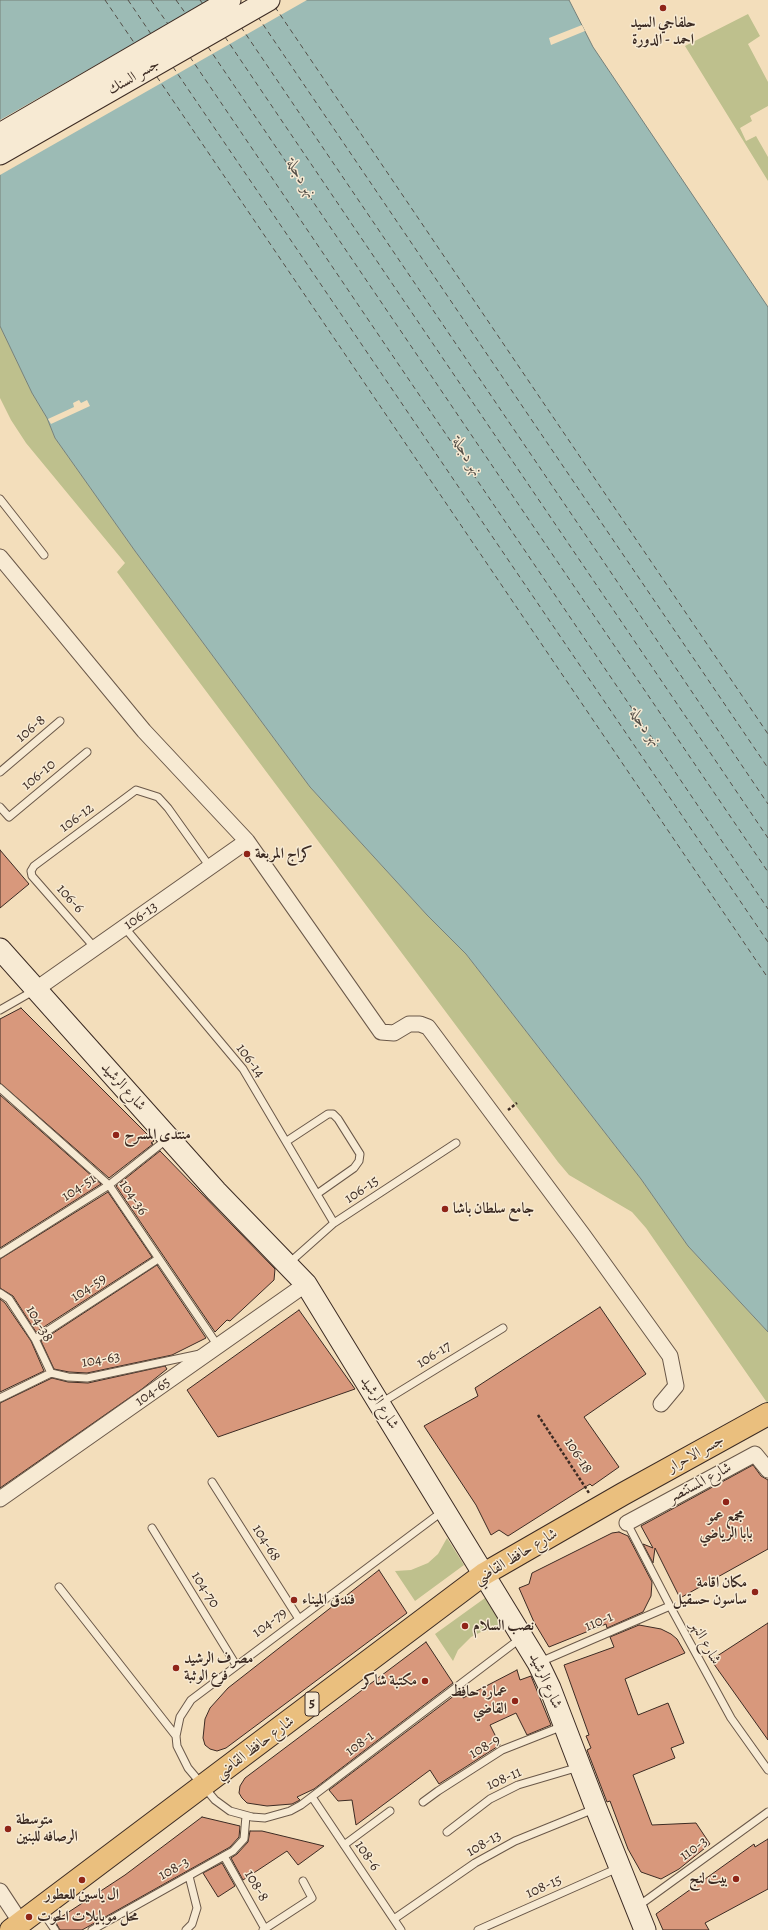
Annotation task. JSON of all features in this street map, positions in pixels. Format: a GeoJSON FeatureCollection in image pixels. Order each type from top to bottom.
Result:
{"type":"FeatureCollection","features":[{"type":"Feature","properties":{"kind":"main road","name":"جسر السنك"},"geometry":{"type":"LineString","coordinates":[[0,134],[230,0]]}},
{"type":"Feature","properties":{"kind":"main road","name":"جسر السنك"},"geometry":{"type":"LineString","coordinates":[[0,154],[269,0]]}},
{"type":"Feature","properties":{"kind":"main road","name":"شارع الرشيد"},"geometry":{"type":"LineString","coordinates":[[0,949],[216,1191],[306,1284],[538,1663],[565,1725],[580,1767],[645,1930]]}},
{"type":"Feature","properties":{"kind":"main road","name":"جسر الاحرار"},"geometry":{"type":"LineString","coordinates":[[623,1494],[768,1414]]}},
{"type":"Feature","properties":{"kind":"main road","name":"شارع حافظ القاضي"},"geometry":{"type":"LineString","coordinates":[[16,1926],[41,1909],[484,1574],[623,1494]]}},
{"type":"Feature","properties":{"kind":"street"},"geometry":{"type":"LineString","coordinates":[[0,557],[144,731],[247,841],[382,1032],[394,1033],[409,1024],[420,1024],[428,1027],[583,1235],[670,1356],[676,1386],[661,1404]]}},
{"type":"Feature","properties":{"kind":"street","name":"106-13"},"geometry":{"type":"LineString","coordinates":[[35,990],[247,841]]}},
{"type":"Feature","properties":{"kind":"street","name":"104-65"},"geometry":{"type":"LineString","coordinates":[[0,1499],[306,1284]]}},
{"type":"Feature","properties":{"kind":"street","name":"شارع المستنصر"},"geometry":{"type":"LineString","coordinates":[[627,1523],[755,1454],[768,1470]]}},
{"type":"Feature","properties":{"kind":"street"},"geometry":{"type":"LineString","coordinates":[[0,1891],[16,1926]]}},
{"type":"Feature","properties":{"kind":"lane"},"geometry":{"type":"LineString","coordinates":[[0,499],[44,555]]}},
{"type":"Feature","properties":{"kind":"lane","name":"106-8"},"geometry":{"type":"LineString","coordinates":[[0,772],[60,721]]}},
{"type":"Feature","properties":{"kind":"lane","name":"106-10"},"geometry":{"type":"LineString","coordinates":[[0,807],[9,817],[87,752]]}},
{"type":"Feature","properties":{"kind":"lane","name":"106-12"},"geometry":{"type":"LineString","coordinates":[[34,866],[136,790],[158,797],[210,867]]}},
{"type":"Feature","properties":{"kind":"lane","name":"106-6"},"geometry":{"type":"LineString","coordinates":[[34,866],[32,876],[96,948]]}},
{"type":"Feature","properties":{"kind":"lane","name":"106-14"},"geometry":{"type":"LineString","coordinates":[[125,928],[243,1069],[287,1141],[334,1223]]}},
{"type":"Feature","properties":{"kind":"lane"},"geometry":{"type":"LineString","coordinates":[[0,1010],[35,990]]}},
{"type":"Feature","properties":{"kind":"lane","name":"104-36"},"geometry":{"type":"LineString","coordinates":[[0,1088],[109,1185],[158,1259],[214,1349]]}},
{"type":"Feature","properties":{"kind":"lane"},"geometry":{"type":"LineString","coordinates":[[287,1141],[328,1114],[333,1114],[338,1119],[360,1154],[359,1161],[354,1168],[317,1194]]}},
{"type":"Feature","properties":{"kind":"lane","name":"104-51"},"geometry":{"type":"LineString","coordinates":[[0,1254],[109,1185],[168,1138]]}},
{"type":"Feature","properties":{"kind":"lane","name":"106-15"},"geometry":{"type":"LineString","coordinates":[[287,1265],[334,1223],[456,1143]]}},
{"type":"Feature","properties":{"kind":"lane","name":"104-59"},"geometry":{"type":"LineString","coordinates":[[35,1339],[158,1259]]}},
{"type":"Feature","properties":{"kind":"lane","name":"104-38"},"geometry":{"type":"LineString","coordinates":[[0,1292],[9,1299],[35,1339],[51,1373]]}},
{"type":"Feature","properties":{"kind":"lane","name":"106-17"},"geometry":{"type":"LineString","coordinates":[[379,1404],[503,1328]]}},
{"type":"Feature","properties":{"kind":"lane","name":"104-63"},"geometry":{"type":"LineString","coordinates":[[51,1373],[68,1377],[87,1378],[214,1349]]}},
{"type":"Feature","properties":{"kind":"lane"},"geometry":{"type":"LineString","coordinates":[[0,1398],[51,1373]]}},
{"type":"Feature","properties":{"kind":"lane","name":"104-68"},"geometry":{"type":"LineString","coordinates":[[212,1482],[299,1619]]}},
{"type":"Feature","properties":{"kind":"lane","name":"104-79"},"geometry":{"type":"LineString","coordinates":[[203,1787],[182,1758],[177,1746],[176,1736],[180,1717],[191,1700],[444,1510]]}},
{"type":"Feature","properties":{"kind":"lane","name":"شارع النهر"},"geometry":{"type":"LineString","coordinates":[[627,1523],[731,1718],[768,1770]]}},
{"type":"Feature","properties":{"kind":"lane","name":"104-70"},"geometry":{"type":"LineString","coordinates":[[152,1528],[236,1665]]}},
{"type":"Feature","properties":{"kind":"lane"},"geometry":{"type":"LineString","coordinates":[[60,1587],[176,1736]]}},
{"type":"Feature","properties":{"kind":"lane","name":"110-1"},"geometry":{"type":"LineString","coordinates":[[538,1663],[670,1606]]}},
{"type":"Feature","properties":{"kind":"lane","name":"108-1"},"geometry":{"type":"LineString","coordinates":[[203,1787],[222,1806],[230,1811],[246,1816],[265,1818],[278,1816],[290,1811],[312,1797],[523,1637]]}},
{"type":"Feature","properties":{"kind":"lane","name":"108-9"},"geometry":{"type":"LineString","coordinates":[[423,1802],[502,1750],[565,1725]]}},
{"type":"Feature","properties":{"kind":"lane","name":"108-11"},"geometry":{"type":"LineString","coordinates":[[447,1832],[490,1798],[518,1785],[580,1767]]}},
{"type":"Feature","properties":{"kind":"lane","name":"108-6"},"geometry":{"type":"LineString","coordinates":[[312,1797],[401,1930]]}},
{"type":"Feature","properties":{"kind":"lane","name":"108-13"},"geometry":{"type":"LineString","coordinates":[[394,1919],[475,1863],[515,1842],[596,1808]]}},
{"type":"Feature","properties":{"kind":"lane"},"geometry":{"type":"LineString","coordinates":[[344,1844],[390,1811]]}},
{"type":"Feature","properties":{"kind":"lane","name":"110-3"},"geometry":{"type":"LineString","coordinates":[[636,1908],[768,1812]]}},
{"type":"Feature","properties":{"kind":"lane","name":"108-3"},"geometry":{"type":"LineString","coordinates":[[92,1930],[233,1851],[244,1839],[246,1816]]}},
{"type":"Feature","properties":{"kind":"lane","name":"108-8"},"geometry":{"type":"LineString","coordinates":[[224,1856],[264,1929]]}},
{"type":"Feature","properties":{"kind":"lane","name":"108-15"},"geometry":{"type":"LineString","coordinates":[[478,1930],[620,1867]]}},
{"type":"Feature","properties":{"kind":"lane"},"geometry":{"type":"LineString","coordinates":[[186,1930],[192,1924],[197,1908],[189,1876]]}},
{"type":"Feature","properties":{"kind":"lane"},"geometry":{"type":"LineString","coordinates":[[264,1929],[312,1898],[303,1881]]}},
{"type":"Feature","properties":{"kind":"lane"},"geometry":{"type":"LineString","coordinates":[[41,1909],[55,1930]]}},
{"type":"Feature","properties":{"kind":"path","name":"106-18"},"geometry":{"type":"LineString","coordinates":[[538,1415],[599,1509]]}},
{"type":"Feature","properties":{"kind":"green space"},"geometry":{"type":"Polygon","coordinates":[[[748,14],[760,36],[748,44],[768,82],[768,106],[750,116],[752,121],[740,128],[746,141],[756,136],[768,157],[768,181],[685,46],[748,14]]]}},
{"type":"Feature","properties":{"kind":"green space"},"geometry":{"type":"Polygon","coordinates":[[[0,326],[32,393],[47,418],[55,438],[135,551],[310,787],[427,915],[466,954],[641,1179],[688,1246],[768,1332],[768,1404],[646,1228],[632,1212],[569,1175],[558,1162],[117,572],[125,563],[26,443],[11,420],[0,398],[0,326]]]}},
{"type":"Feature","properties":{"kind":"green space"},"geometry":{"type":"Polygon","coordinates":[[[447,1538],[464,1565],[415,1601],[395,1571],[411,1570],[428,1563],[438,1554],[447,1538]]]}},
{"type":"Feature","properties":{"kind":"green space"},"geometry":{"type":"Polygon","coordinates":[[[485,1598],[504,1628],[483,1631],[471,1637],[458,1650],[453,1661],[435,1634],[485,1598]]]}},
{"type":"Feature","properties":{"kind":"water","name":"نهر دجلة"},"geometry":{"type":"Polygon","coordinates":[[[0,0],[569,0],[593,47],[768,307],[768,1332],[688,1246],[641,1179],[466,954],[427,915],[310,787],[135,551],[55,438],[47,418],[32,393],[0,326],[0,0]]]}},
{"type":"Feature","properties":{"kind":"pier"},"geometry":{"type":"Polygon","coordinates":[[[210,0],[307,0],[0,175],[0,120],[210,0]]]}},
{"type":"Feature","properties":{"kind":"pier"},"geometry":{"type":"Polygon","coordinates":[[[582,25],[585,31],[551,45],[549,38],[582,25]]]}},
{"type":"Feature","properties":{"kind":"pier"},"geometry":{"type":"Polygon","coordinates":[[[79,400],[81,403],[87,400],[90,406],[51,424],[48,419],[74,407],[73,403],[79,400]]]}},
{"type":"Feature","properties":{"kind":"building"},"geometry":{"type":"Polygon","coordinates":[[[0,850],[29,884],[0,908],[0,850]]]}},
{"type":"Feature","properties":{"kind":"building"},"geometry":{"type":"Polygon","coordinates":[[[21,1008],[154,1141],[151,1143],[153,1144],[109,1178],[0,1083],[0,1019],[21,1008]]]}},
{"type":"Feature","properties":{"kind":"building"},"geometry":{"type":"Polygon","coordinates":[[[0,1095],[101,1184],[0,1248],[0,1095]]]}},
{"type":"Feature","properties":{"kind":"building"},"geometry":{"type":"Polygon","coordinates":[[[160,1151],[275,1269],[274,1280],[230,1321],[227,1320],[215,1332],[116,1186],[160,1151]]]}},
{"type":"Feature","properties":{"kind":"building"},"geometry":{"type":"Polygon","coordinates":[[[108,1192],[152,1257],[36,1332],[13,1296],[0,1288],[0,1259],[108,1192]]]}},
{"type":"Feature","properties":{"kind":"building"},"geometry":{"type":"Polygon","coordinates":[[[157,1265],[206,1338],[172,1355],[87,1373],[54,1369],[41,1341],[157,1265]]]}},
{"type":"Feature","properties":{"kind":"building"},"geometry":{"type":"Polygon","coordinates":[[[0,1299],[5,1303],[31,1341],[44,1371],[0,1392],[0,1299]]]}},
{"type":"Feature","properties":{"kind":"building"},"geometry":{"type":"Polygon","coordinates":[[[600,1307],[646,1374],[584,1417],[619,1467],[592,1486],[590,1484],[508,1536],[499,1530],[491,1535],[476,1505],[424,1426],[478,1396],[475,1388],[600,1307]]]}},
{"type":"Feature","properties":{"kind":"building"},"geometry":{"type":"Polygon","coordinates":[[[299,1310],[355,1389],[218,1437],[187,1390],[299,1310]]]}},
{"type":"Feature","properties":{"kind":"building"},"geometry":{"type":"Polygon","coordinates":[[[165,1366],[167,1369],[142,1389],[0,1488],[0,1403],[52,1378],[68,1382],[88,1383],[165,1366]]]}},
{"type":"Feature","properties":{"kind":"building","name":"مجمع عمو بابا الرياضي"},"geometry":{"type":"Polygon","coordinates":[[[753,1465],[761,1476],[768,1480],[768,1549],[680,1598],[655,1548],[653,1563],[643,1544],[653,1548],[641,1526],[753,1465]]]}},
{"type":"Feature","properties":{"kind":"building"},"geometry":{"type":"Polygon","coordinates":[[[619,1532],[628,1536],[652,1582],[651,1596],[643,1612],[607,1628],[606,1624],[549,1647],[534,1622],[519,1588],[529,1584],[532,1573],[612,1533],[619,1532]]]}},
{"type":"Feature","properties":{"kind":"building"},"geometry":{"type":"Polygon","coordinates":[[[379,1570],[407,1613],[226,1748],[217,1751],[210,1749],[205,1745],[203,1738],[205,1719],[210,1708],[228,1688],[379,1570]]]}},
{"type":"Feature","properties":{"kind":"building"},"geometry":{"type":"Polygon","coordinates":[[[768,1623],[768,1740],[711,1660],[768,1623]]]}},
{"type":"Feature","properties":{"kind":"building"},"geometry":{"type":"Polygon","coordinates":[[[639,1625],[661,1629],[671,1634],[677,1639],[685,1653],[625,1679],[638,1715],[668,1703],[684,1743],[671,1748],[675,1758],[633,1775],[652,1825],[696,1823],[710,1844],[679,1869],[661,1879],[641,1872],[628,1849],[610,1801],[607,1802],[587,1750],[591,1748],[586,1736],[589,1735],[564,1665],[614,1647],[610,1637],[639,1625]]]}},
{"type":"Feature","properties":{"kind":"building"},"geometry":{"type":"Polygon","coordinates":[[[426,1642],[453,1683],[314,1789],[297,1797],[300,1800],[292,1804],[267,1806],[247,1803],[242,1798],[239,1793],[240,1786],[245,1778],[426,1642]]]}},
{"type":"Feature","properties":{"kind":"building"},"geometry":{"type":"Polygon","coordinates":[[[517,1670],[520,1680],[531,1676],[551,1725],[527,1735],[516,1713],[490,1725],[500,1745],[439,1784],[430,1770],[356,1825],[352,1800],[338,1801],[329,1790],[459,1692],[463,1698],[517,1670]]]}},
{"type":"Feature","properties":{"kind":"building"},"geometry":{"type":"Polygon","coordinates":[[[202,1817],[240,1826],[239,1837],[230,1847],[82,1930],[60,1930],[55,1921],[125,1875],[202,1817]]]}},
{"type":"Feature","properties":{"kind":"building"},"geometry":{"type":"Polygon","coordinates":[[[250,1831],[262,1831],[324,1846],[298,1865],[287,1851],[243,1880],[231,1858],[248,1842],[250,1831]]]}},
{"type":"Feature","properties":{"kind":"building","name":"بيت لنج"},"geometry":{"type":"Polygon","coordinates":[[[768,1839],[768,1889],[705,1923],[709,1930],[663,1930],[656,1914],[754,1844],[755,1847],[768,1839]]]}},
{"type":"Feature","properties":{"kind":"building"},"geometry":{"type":"Polygon","coordinates":[[[222,1863],[235,1886],[218,1897],[203,1873],[222,1863]]]}},
{"type":"Feature","properties":{"kind":"ferry route"},"geometry":{"type":"LineString","coordinates":[[105,0],[135,44]]}},
{"type":"Feature","properties":{"kind":"ferry route"},"geometry":{"type":"LineString","coordinates":[[128,0],[151,34]]}},
{"type":"Feature","properties":{"kind":"ferry route"},"geometry":{"type":"LineString","coordinates":[[151,0],[168,24]]}},
{"type":"Feature","properties":{"kind":"ferry route"},"geometry":{"type":"LineString","coordinates":[[176,0],[186,14]]}},
{"type":"Feature","properties":{"kind":"ferry route"},"geometry":{"type":"LineString","coordinates":[[200,0],[203,4]]}},
{"type":"Feature","properties":{"kind":"ferry route"},"geometry":{"type":"LineString","coordinates":[[275,7],[768,734]]}},
{"type":"Feature","properties":{"kind":"ferry route"},"geometry":{"type":"LineString","coordinates":[[258,17],[768,768]]}},
{"type":"Feature","properties":{"kind":"ferry route"},"geometry":{"type":"LineString","coordinates":[[241,27],[768,804]]}},
{"type":"Feature","properties":{"kind":"ferry route"},"geometry":{"type":"LineString","coordinates":[[225,37],[768,838]]}},
{"type":"Feature","properties":{"kind":"ferry route"},"geometry":{"type":"LineString","coordinates":[[208,47],[768,872]]}},
{"type":"Feature","properties":{"kind":"ferry route"},"geometry":{"type":"LineString","coordinates":[[190,57],[768,909]]}},
{"type":"Feature","properties":{"kind":"ferry route"},"geometry":{"type":"LineString","coordinates":[[173,67],[768,942]]}},
{"type":"Feature","properties":{"kind":"ferry route"},"geometry":{"type":"LineString","coordinates":[[157,77],[768,978]]}},
{"type":"Feature","properties":{"kind":"place","name":"حلفاجي السيد احمد - الدورة"},"geometry":{"type":"Point","coordinates":[663,8]}},
{"type":"Feature","properties":{"kind":"place","name":"كراج المربعة"},"geometry":{"type":"Point","coordinates":[247,854]}},
{"type":"Feature","properties":{"kind":"place","name":"منتدى المسرح"},"geometry":{"type":"Point","coordinates":[116,1135]}},
{"type":"Feature","properties":{"kind":"place","name":"جامع سلطان باشا"},"geometry":{"type":"Point","coordinates":[445,1209]}},
{"type":"Feature","properties":{"kind":"place","name":"مجمع عمو بابا الرياضي"},"geometry":{"type":"Point","coordinates":[726,1502]}},
{"type":"Feature","properties":{"kind":"place","name":"مكان اقامة ساسون حسقيل"},"geometry":{"type":"Point","coordinates":[755,1592]}},
{"type":"Feature","properties":{"kind":"place","name":"فندق الميناء"},"geometry":{"type":"Point","coordinates":[294,1600]}},
{"type":"Feature","properties":{"kind":"place","name":"نصب السلام"},"geometry":{"type":"Point","coordinates":[465,1626]}},
{"type":"Feature","properties":{"kind":"place","name":"مصرف الرشيد فرع الوثبة"},"geometry":{"type":"Point","coordinates":[176,1668]}},
{"type":"Feature","properties":{"kind":"place","name":"مكتبة شاكر"},"geometry":{"type":"Point","coordinates":[425,1681]}},
{"type":"Feature","properties":{"kind":"place","name":"عمارة حافظ القاضي"},"geometry":{"type":"Point","coordinates":[515,1701]}},
{"type":"Feature","properties":{"kind":"place","name":"متوسطة الرصافه للبنين"},"geometry":{"type":"Point","coordinates":[8,1829]}},
{"type":"Feature","properties":{"kind":"place","name":"بيت لنج"},"geometry":{"type":"Point","coordinates":[736,1879]}},
{"type":"Feature","properties":{"kind":"place","name":"ال ياسين للعطور"},"geometry":{"type":"Point","coordinates":[82,1880]}},
{"type":"Feature","properties":{"kind":"place","name":"محل موبايلات الحوت"},"geometry":{"type":"Point","coordinates":[29,1917]}}]}
